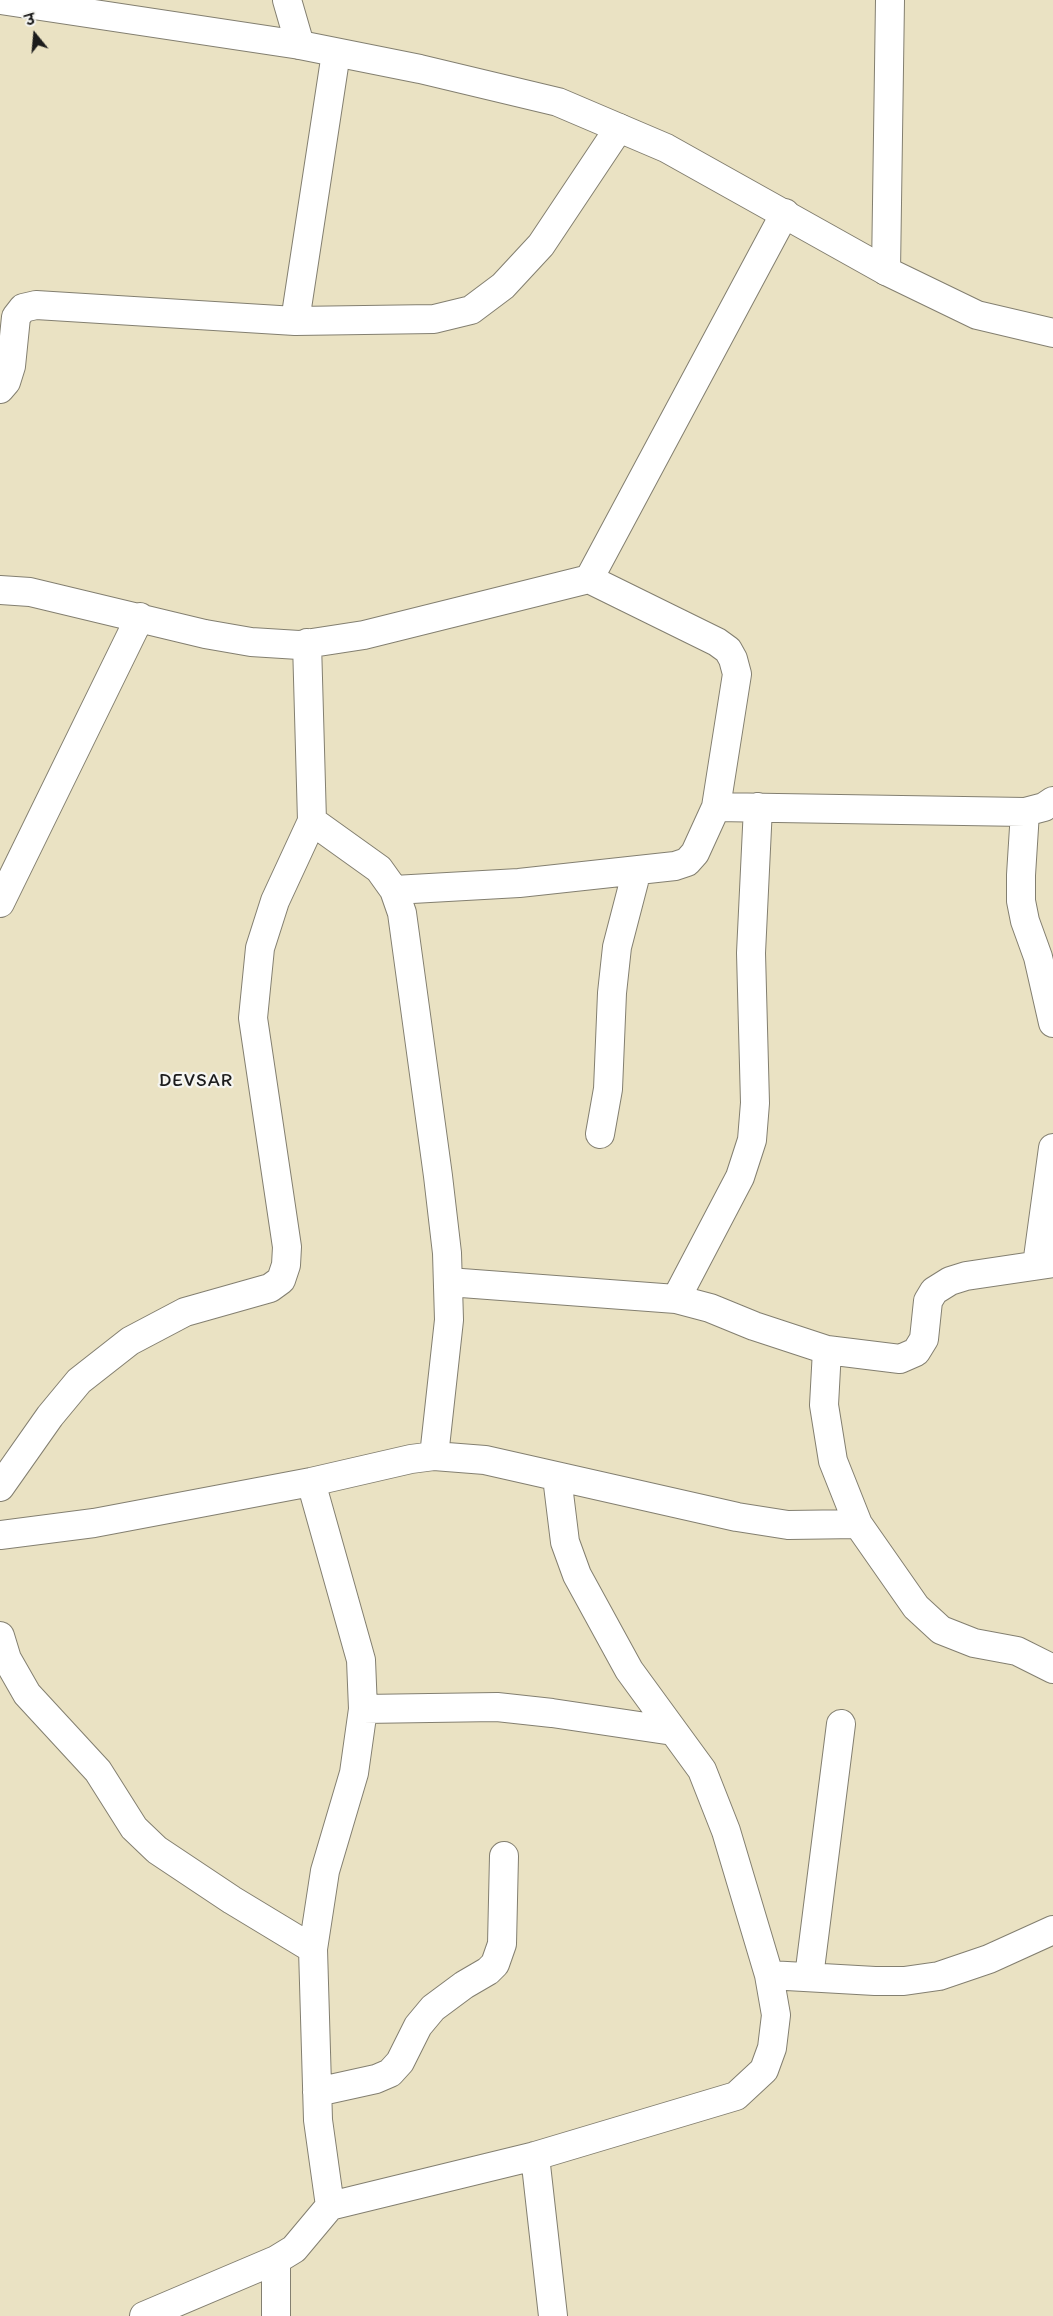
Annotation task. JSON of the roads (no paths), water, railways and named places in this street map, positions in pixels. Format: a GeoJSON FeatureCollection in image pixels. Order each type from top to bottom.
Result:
{"type":"FeatureCollection","features":[{"type":"Feature","properties":{"kind":"street"},"geometry":{"type":"LineString","coordinates":[[1,0],[300,45],[420,69],[558,102],[666,148],[886,271],[977,315],[1053,333]]}},
{"type":"Feature","properties":{"kind":"street"},"geometry":{"type":"LineString","coordinates":[[287,0],[300,45]]}},
{"type":"Feature","properties":{"kind":"street"},"geometry":{"type":"LineString","coordinates":[[886,271],[890,0]]}},
{"type":"Feature","properties":{"kind":"street"},"geometry":{"type":"LineString","coordinates":[[295,321],[336,53]]}},
{"type":"Feature","properties":{"kind":"street"},"geometry":{"type":"LineString","coordinates":[[0,389],[6,382],[11,366],[13,330],[16,317],[23,308],[36,305],[295,321],[434,319],[471,310],[503,286],[541,245],[619,128]]}},
{"type":"Feature","properties":{"kind":"street"},"geometry":{"type":"LineString","coordinates":[[589,579],[785,213]]}},
{"type":"Feature","properties":{"kind":"street"},"geometry":{"type":"LineString","coordinates":[[0,590],[30,592],[205,634],[250,642],[307,643],[364,635],[589,579],[717,642],[728,650],[733,659],[737,674],[716,807],[695,853],[686,862],[675,866],[519,884],[394,890]]}},
{"type":"Feature","properties":{"kind":"street"},"geometry":{"type":"LineString","coordinates":[[0,903],[140,617]]}},
{"type":"Feature","properties":{"kind":"street"},"geometry":{"type":"LineString","coordinates":[[0,1487],[50,1416],[79,1381],[130,1341],[185,1312],[270,1288],[281,1280],[286,1265],[287,1248],[253,1018],[260,948],[275,901],[312,821],[307,643]]}},
{"type":"Feature","properties":{"kind":"street"},"geometry":{"type":"LineString","coordinates":[[716,807],[1025,812],[1044,807],[1053,801]]}},
{"type":"Feature","properties":{"kind":"street"},"geometry":{"type":"LineString","coordinates":[[676,1299],[740,1178],[752,1140],[755,1103],[751,954],[758,808]]}},
{"type":"Feature","properties":{"kind":"street"},"geometry":{"type":"LineString","coordinates":[[1025,812],[1021,901],[1025,921],[1038,957],[1053,1024]]}},
{"type":"Feature","properties":{"kind":"street"},"geometry":{"type":"LineString","coordinates":[[312,821],[379,869],[394,890],[402,913],[438,1176],[448,1282],[449,1320],[434,1456]]}},
{"type":"Feature","properties":{"kind":"street"},"geometry":{"type":"LineString","coordinates":[[600,1134],[608,1089],[612,994],[617,947],[636,870]]}},
{"type":"Feature","properties":{"kind":"street"},"geometry":{"type":"LineString","coordinates":[[448,1282],[676,1299],[710,1308],[754,1326],[827,1350],[900,1359],[916,1352],[924,1339],[928,1301],[934,1291],[950,1281],[966,1276],[1045,1264],[1053,1148]]}},
{"type":"Feature","properties":{"kind":"street"},"geometry":{"type":"LineString","coordinates":[[827,1350],[824,1405],[833,1462],[858,1524],[916,1607],[941,1630],[974,1643],[1017,1652],[1053,1669]]}},
{"type":"Feature","properties":{"kind":"street"},"geometry":{"type":"LineString","coordinates":[[0,1535],[94,1522],[311,1482],[412,1459],[434,1456],[486,1460],[738,1517],[780,1524],[858,1524]]}},
{"type":"Feature","properties":{"kind":"street"},"geometry":{"type":"LineString","coordinates":[[144,2316],[276,2260],[294,2249],[330,2206],[535,2156],[736,2096],[764,2070],[772,2048],[776,2015],[769,1975],[726,1831],[702,1770],[629,1670],[577,1575],[565,1542],[557,1477]]}},
{"type":"Feature","properties":{"kind":"street"},"geometry":{"type":"LineString","coordinates":[[311,1482],[361,1660],[363,1709],[354,1773],[325,1871],[313,1949],[318,2120],[330,2206]]}},
{"type":"Feature","properties":{"kind":"street"},"geometry":{"type":"LineString","coordinates":[[2,1653],[27,1694],[98,1771],[134,1828],[156,1850],[232,1900],[313,1949]]}},
{"type":"Feature","properties":{"kind":"street"},"geometry":{"type":"LineString","coordinates":[[363,1709],[497,1708],[552,1713],[673,1731]]}},
{"type":"Feature","properties":{"kind":"street"},"geometry":{"type":"LineString","coordinates":[[809,1977],[841,1724]]}},
{"type":"Feature","properties":{"kind":"street"},"geometry":{"type":"LineString","coordinates":[[317,2092],[376,2079],[390,2073],[400,2062],[418,2026],[433,2008],[464,1985],[488,1971],[495,1964],[502,1944],[504,1856]]}},
{"type":"Feature","properties":{"kind":"street"},"geometry":{"type":"LineString","coordinates":[[769,1975],[875,1981],[904,1981],[939,1976],[989,1959],[1053,1930]]}},
{"type":"Feature","properties":{"kind":"street"},"geometry":{"type":"LineString","coordinates":[[535,2156],[553,2316]]}},
{"type":"Feature","properties":{"kind":"street"},"geometry":{"type":"LineString","coordinates":[[276,2260],[276,2316]]}},
{"type":"Feature","properties":{"kind":"district","name":"DEVSAR"},"geometry":{"type":"Point","coordinates":[196,1081]}}]}
